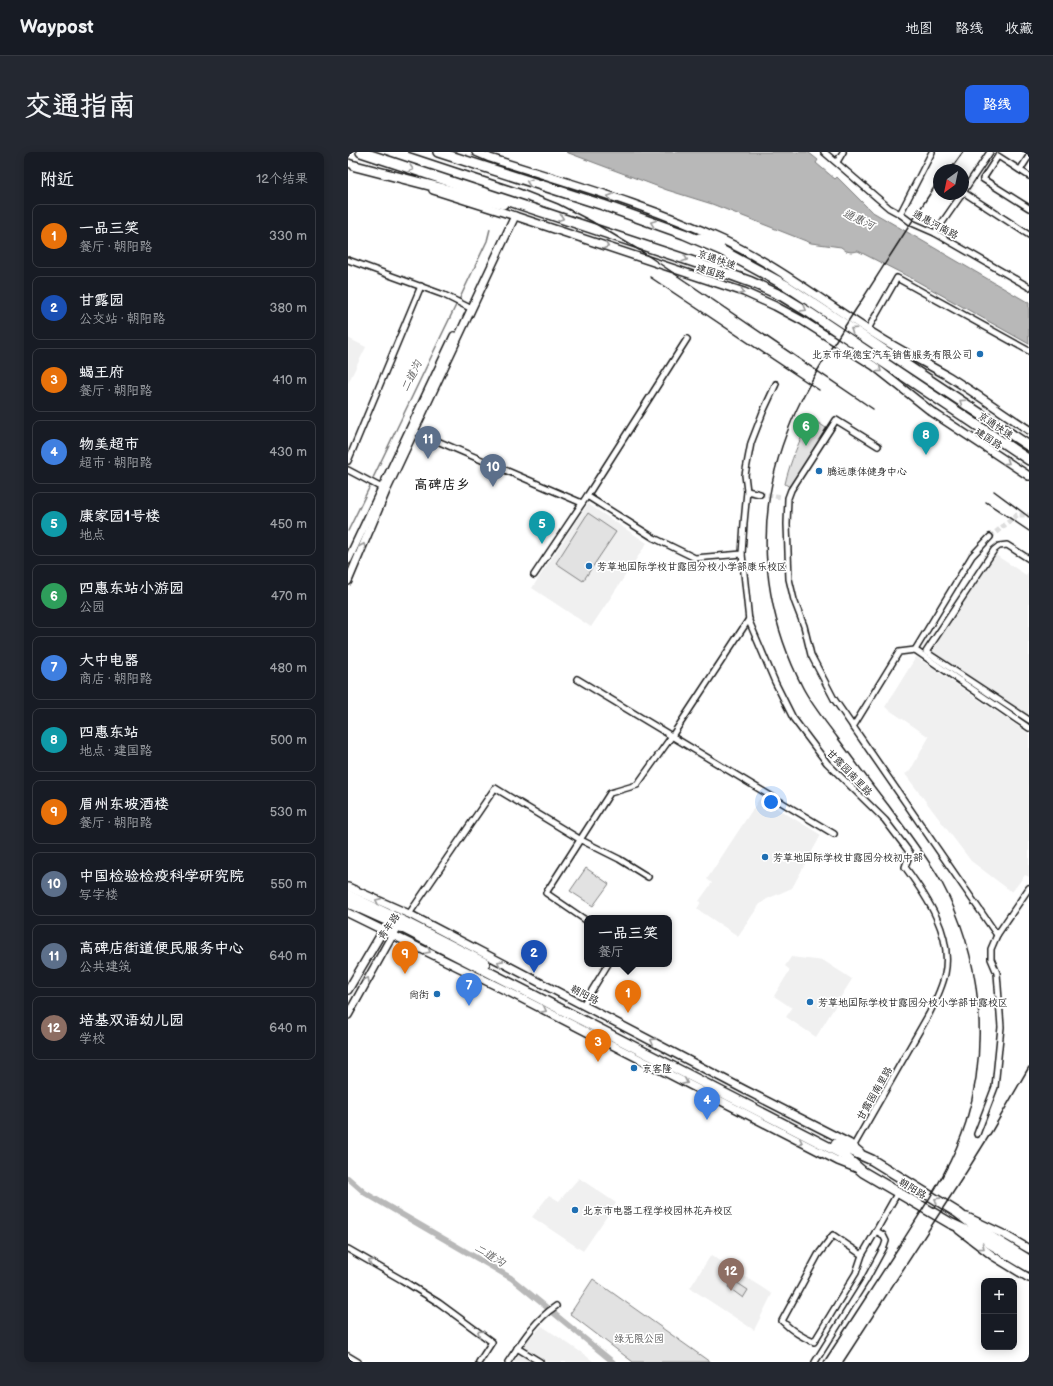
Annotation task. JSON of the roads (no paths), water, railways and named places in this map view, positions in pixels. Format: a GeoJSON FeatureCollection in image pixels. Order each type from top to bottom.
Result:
{"type":"FeatureCollection","features":[{"type":"Feature","properties":{"kind":"highway","name":"京通快速"},"geometry":{"type":"LineString","coordinates":[[361,152],[715,269],[751,282],[782,296],[810,313],[1029,460]]}},
{"type":"Feature","properties":{"kind":"highway","name":"京通快速"},"geometry":{"type":"LineString","coordinates":[[438,152],[603,205],[684,234],[721,250],[787,286],[1029,446]]}},
{"type":"Feature","properties":{"kind":"highway"},"geometry":{"type":"LineString","coordinates":[[451,152],[484,168]]}},
{"type":"Feature","properties":{"kind":"highway"},"geometry":{"type":"LineString","coordinates":[[352,164],[490,202],[539,211]]}},
{"type":"Feature","properties":{"kind":"highway","name":"朝阳路"},"geometry":{"type":"LineString","coordinates":[[348,895],[401,920],[780,1119],[842,1154],[864,1172],[950,1223],[974,1234],[1029,1267]]}},
{"type":"Feature","properties":{"kind":"highway","name":"朝阳路"},"geometry":{"type":"LineString","coordinates":[[348,903],[401,920]]}},
{"type":"Feature","properties":{"kind":"highway","name":"朝阳路"},"geometry":{"type":"LineString","coordinates":[[780,1119],[872,1160],[958,1213],[978,1229],[1029,1260]]}},
{"type":"Feature","properties":{"kind":"street"},"geometry":{"type":"LineString","coordinates":[[476,152],[653,211],[688,224],[739,248],[792,278],[868,329],[948,376],[1029,430]]}},
{"type":"Feature","properties":{"kind":"street","name":"通惠河南路"},"geometry":{"type":"LineString","coordinates":[[824,152],[888,208],[900,214],[912,224],[935,233],[1029,287]]}},
{"type":"Feature","properties":{"kind":"street"},"geometry":{"type":"LineString","coordinates":[[836,162],[843,152]]}},
{"type":"Feature","properties":{"kind":"street"},"geometry":{"type":"LineString","coordinates":[[900,214],[932,152]]}},
{"type":"Feature","properties":{"kind":"street"},"geometry":{"type":"LineString","coordinates":[[969,184],[990,152]]}},
{"type":"Feature","properties":{"kind":"street"},"geometry":{"type":"LineString","coordinates":[[1029,176],[998,156],[983,179],[1029,208]]}},
{"type":"Feature","properties":{"kind":"street"},"geometry":{"type":"LineString","coordinates":[[1020,170],[1029,156]]}},
{"type":"Feature","properties":{"kind":"street","name":"建国路"},"geometry":{"type":"LineString","coordinates":[[352,164],[513,215],[744,292],[775,306],[803,321],[874,366],[932,412],[1029,476]]}},
{"type":"Feature","properties":{"kind":"street"},"geometry":{"type":"LineString","coordinates":[[969,197],[1029,234]]}},
{"type":"Feature","properties":{"kind":"street"},"geometry":{"type":"LineString","coordinates":[[935,233],[958,200]]}},
{"type":"Feature","properties":{"kind":"street"},"geometry":{"type":"LineString","coordinates":[[348,560],[465,305],[513,215]]}},
{"type":"Feature","properties":{"kind":"street"},"geometry":{"type":"LineString","coordinates":[[348,581],[386,491],[513,215]]}},
{"type":"Feature","properties":{"kind":"street"},"geometry":{"type":"LineString","coordinates":[[684,234],[739,248]]}},
{"type":"Feature","properties":{"kind":"street"},"geometry":{"type":"LineString","coordinates":[[348,260],[450,297],[465,305]]}},
{"type":"Feature","properties":{"kind":"street"},"geometry":{"type":"LineString","coordinates":[[868,329],[896,278],[1029,350]]}},
{"type":"Feature","properties":{"kind":"street"},"geometry":{"type":"LineString","coordinates":[[348,461],[421,286]]}},
{"type":"Feature","properties":{"kind":"street"},"geometry":{"type":"LineString","coordinates":[[534,575],[582,504],[687,339]]}},
{"type":"Feature","properties":{"kind":"street","name":"甘露园南里路"},"geometry":{"type":"LineString","coordinates":[[776,384],[751,443],[745,475],[748,491],[742,554],[749,619],[775,682],[793,718],[827,763],[885,820],[910,853],[905,867],[924,893],[938,918],[946,952],[945,974],[938,995],[929,1014],[853,1147]]}},
{"type":"Feature","properties":{"kind":"street"},"geometry":{"type":"LineString","coordinates":[[878,446],[836,420],[785,498],[789,579],[794,600],[804,626],[811,655],[834,699],[997,935]]}},
{"type":"Feature","properties":{"kind":"street"},"geometry":{"type":"LineString","coordinates":[[414,431],[582,504]]}},
{"type":"Feature","properties":{"kind":"street"},"geometry":{"type":"LineString","coordinates":[[348,470],[381,487]]}},
{"type":"Feature","properties":{"kind":"street"},"geometry":{"type":"LineString","coordinates":[[748,491],[760,494]]}},
{"type":"Feature","properties":{"kind":"street"},"geometry":{"type":"LineString","coordinates":[[587,496],[654,538],[695,558],[742,554]]}},
{"type":"Feature","properties":{"kind":"street"},"geometry":{"type":"LineString","coordinates":[[915,650],[972,556],[990,537]]}},
{"type":"Feature","properties":{"kind":"street"},"geometry":{"type":"LineString","coordinates":[[1029,559],[1007,545],[999,546],[994,550],[926,652],[1029,720]]}},
{"type":"Feature","properties":{"kind":"street"},"geometry":{"type":"LineString","coordinates":[[584,919],[546,893],[610,793],[637,786],[672,736],[749,619]]}},
{"type":"Feature","properties":{"kind":"street"},"geometry":{"type":"LineString","coordinates":[[853,727],[899,652],[915,650],[1029,728]]}},
{"type":"Feature","properties":{"kind":"street"},"geometry":{"type":"LineString","coordinates":[[577,679],[834,834]]}},
{"type":"Feature","properties":{"kind":"street"},"geometry":{"type":"LineString","coordinates":[[401,920],[496,788],[581,840],[619,859],[648,877]]}},
{"type":"Feature","properties":{"kind":"street","name":"朝阳路"},"geometry":{"type":"LineString","coordinates":[[348,887],[401,920],[583,1005],[745,1090],[780,1119]]}},
{"type":"Feature","properties":{"kind":"street"},"geometry":{"type":"LineString","coordinates":[[977,1134],[996,1087],[1001,1027],[997,973],[991,958],[991,948],[997,935],[1029,888]]}},
{"type":"Feature","properties":{"kind":"street","name":"朝阳路"},"geometry":{"type":"LineString","coordinates":[[348,913],[780,1119],[849,1143],[872,1160]]}},
{"type":"Feature","properties":{"kind":"street","name":"青年路"},"geometry":{"type":"LineString","coordinates":[[348,990],[384,929],[401,920]]}},
{"type":"Feature","properties":{"kind":"street","name":"青年路"},"geometry":{"type":"LineString","coordinates":[[348,1015],[401,920]]}},
{"type":"Feature","properties":{"kind":"street"},"geometry":{"type":"LineString","coordinates":[[583,1005],[606,967]]}},
{"type":"Feature","properties":{"kind":"street"},"geometry":{"type":"LineString","coordinates":[[862,1255],[833,1235],[818,1255],[782,1321],[790,1329],[805,1339],[814,1342],[856,1273],[862,1255],[898,1192]]}},
{"type":"Feature","properties":{"kind":"street","name":"朝阳路"},"geometry":{"type":"LineString","coordinates":[[958,1213],[1005,1235],[1029,1249]]}},
{"type":"Feature","properties":{"kind":"street","name":"朝阳路"},"geometry":{"type":"LineString","coordinates":[[950,1223],[993,1256],[1029,1278]]}},
{"type":"Feature","properties":{"kind":"street"},"geometry":{"type":"LineString","coordinates":[[815,1362],[865,1282],[884,1247],[886,1241],[883,1235],[876,1231]]}},
{"type":"Feature","properties":{"kind":"street"},"geometry":{"type":"LineString","coordinates":[[348,1249],[439,1303],[492,1342],[478,1362]]}},
{"type":"Feature","properties":{"kind":"street"},"geometry":{"type":"LineString","coordinates":[[508,1362],[524,1337],[544,1314],[556,1306]]}},
{"type":"Feature","properties":{"kind":"street"},"geometry":{"type":"LineString","coordinates":[[517,1348],[540,1362]]}},
{"type":"Feature","properties":{"kind":"street"},"geometry":{"type":"LineString","coordinates":[[348,1356],[358,1362]]}},
{"type":"Feature","properties":{"kind":"water","name":"通惠河"},"geometry":{"type":"Polygon","coordinates":[[[566,152],[808,152],[818,160],[816,163],[835,179],[837,177],[871,211],[1029,303],[1029,344],[913,279],[858,251],[851,252],[846,251],[841,247],[811,243],[712,204],[667,190],[566,152]]]}},
{"type":"Feature","properties":{"kind":"waterway","name":"二道沟"},"geometry":{"type":"LineString","coordinates":[[459,300],[487,241],[490,229]]}},
{"type":"Feature","properties":{"kind":"waterway","name":"二道沟"},"geometry":{"type":"LineString","coordinates":[[372,480],[457,303]]}},
{"type":"Feature","properties":{"kind":"waterway","name":"二道沟"},"geometry":{"type":"LineString","coordinates":[[348,531],[371,484]]}},
{"type":"Feature","properties":{"kind":"waterway","name":"二道沟"},"geometry":{"type":"LineString","coordinates":[[348,1178],[365,1193],[511,1278],[613,1362]]}},
{"type":"Feature","properties":{"kind":"tunnel"},"geometry":{"type":"LineString","coordinates":[[760,494],[782,497]]}},
{"type":"Feature","properties":{"kind":"tunnel"},"geometry":{"type":"LineString","coordinates":[[990,537],[1017,515],[1029,515]]}},
{"type":"Feature","properties":{"kind":"railway"},"geometry":{"type":"LineString","coordinates":[[408,152],[520,189],[558,204],[591,221],[644,253],[873,409]]}},
{"type":"Feature","properties":{"kind":"railway"},"geometry":{"type":"LineString","coordinates":[[954,164],[963,152]]}},
{"type":"Feature","properties":{"kind":"railway"},"geometry":{"type":"LineString","coordinates":[[824,1362],[891,1260],[928,1200],[946,1170],[960,1139],[966,1122],[978,1062],[978,1000],[966,940],[942,883],[917,844],[815,707],[803,688],[792,665],[783,642],[771,594],[767,569],[767,519],[770,494],[776,467],[793,417],[804,394],[830,349],[933,189]]}},
{"type":"Feature","properties":{"kind":"railway"},"geometry":{"type":"LineString","coordinates":[[650,277],[819,390]]}},
{"type":"Feature","properties":{"kind":"railway"},"geometry":{"type":"LineString","coordinates":[[994,491],[1029,517]]}},
{"type":"Feature","properties":{"kind":"railway"},"geometry":{"type":"LineString","coordinates":[[986,502],[1029,531]]}},
{"type":"Feature","properties":{"kind":"railway"},"geometry":{"type":"LineString","coordinates":[[843,1362],[967,1171],[1029,1067]]}},
{"type":"Feature","properties":{"kind":"place","name":"北京市华德宝汽车销售服务有限公司"},"geometry":{"type":"Point","coordinates":[980,354]}},
{"type":"Feature","properties":{"kind":"place","name":"四惠东站小游园"},"geometry":{"type":"Point","coordinates":[806,446]}},
{"type":"Feature","properties":{"kind":"place","name":"四惠东站"},"geometry":{"type":"Point","coordinates":[926,455]}},
{"type":"Feature","properties":{"kind":"place","name":"高碑店街道便民服务中心"},"geometry":{"type":"Point","coordinates":[428,459]}},
{"type":"Feature","properties":{"kind":"place","name":"腾远康体健身中心"},"geometry":{"type":"Point","coordinates":[819,471]}},
{"type":"Feature","properties":{"kind":"place","name":"中国检验检疫科学研究院"},"geometry":{"type":"Point","coordinates":[493,487]}},
{"type":"Feature","properties":{"kind":"place","name":"康家园1号楼"},"geometry":{"type":"Point","coordinates":[542,544]}},
{"type":"Feature","properties":{"kind":"place","name":"芳草地国际学校甘露园分校小学部康乐校区"},"geometry":{"type":"Point","coordinates":[589,566]}},
{"type":"Feature","properties":{"kind":"place","name":"芳草地国际学校甘露园分校初中部"},"geometry":{"type":"Point","coordinates":[765,857]}},
{"type":"Feature","properties":{"kind":"place","name":"甘露园"},"geometry":{"type":"Point","coordinates":[534,973]}},
{"type":"Feature","properties":{"kind":"place","name":"眉州东坡酒楼"},"geometry":{"type":"Point","coordinates":[405,974]}},
{"type":"Feature","properties":{"kind":"place","name":"尚街"},"geometry":{"type":"Point","coordinates":[437,994]}},
{"type":"Feature","properties":{"kind":"place","name":"芳草地国际学校甘露园分校小学部甘露校区"},"geometry":{"type":"Point","coordinates":[810,1002]}},
{"type":"Feature","properties":{"kind":"place","name":"大中电器"},"geometry":{"type":"Point","coordinates":[469,1006]}},
{"type":"Feature","properties":{"kind":"place","name":"一品三笑"},"geometry":{"type":"Point","coordinates":[628,1013]}},
{"type":"Feature","properties":{"kind":"place","name":"蝎王府"},"geometry":{"type":"Point","coordinates":[598,1062]}},
{"type":"Feature","properties":{"kind":"place","name":"京客隆"},"geometry":{"type":"Point","coordinates":[634,1068]}},
{"type":"Feature","properties":{"kind":"place","name":"物美超市"},"geometry":{"type":"Point","coordinates":[707,1120]}},
{"type":"Feature","properties":{"kind":"place","name":"北京市电器工程学校园林花卉校区"},"geometry":{"type":"Point","coordinates":[575,1210]}},
{"type":"Feature","properties":{"kind":"place","name":"培基双语幼儿园"},"geometry":{"type":"Point","coordinates":[731,1291]}},
{"type":"Feature","properties":{"kind":"district","name":"高碑店乡"},"geometry":{"type":"Point","coordinates":[442,484]}},
{"type":"Feature","properties":{"kind":"park label","name":"绿无限公园"},"geometry":{"type":"Point","coordinates":[639,1338]}}]}
